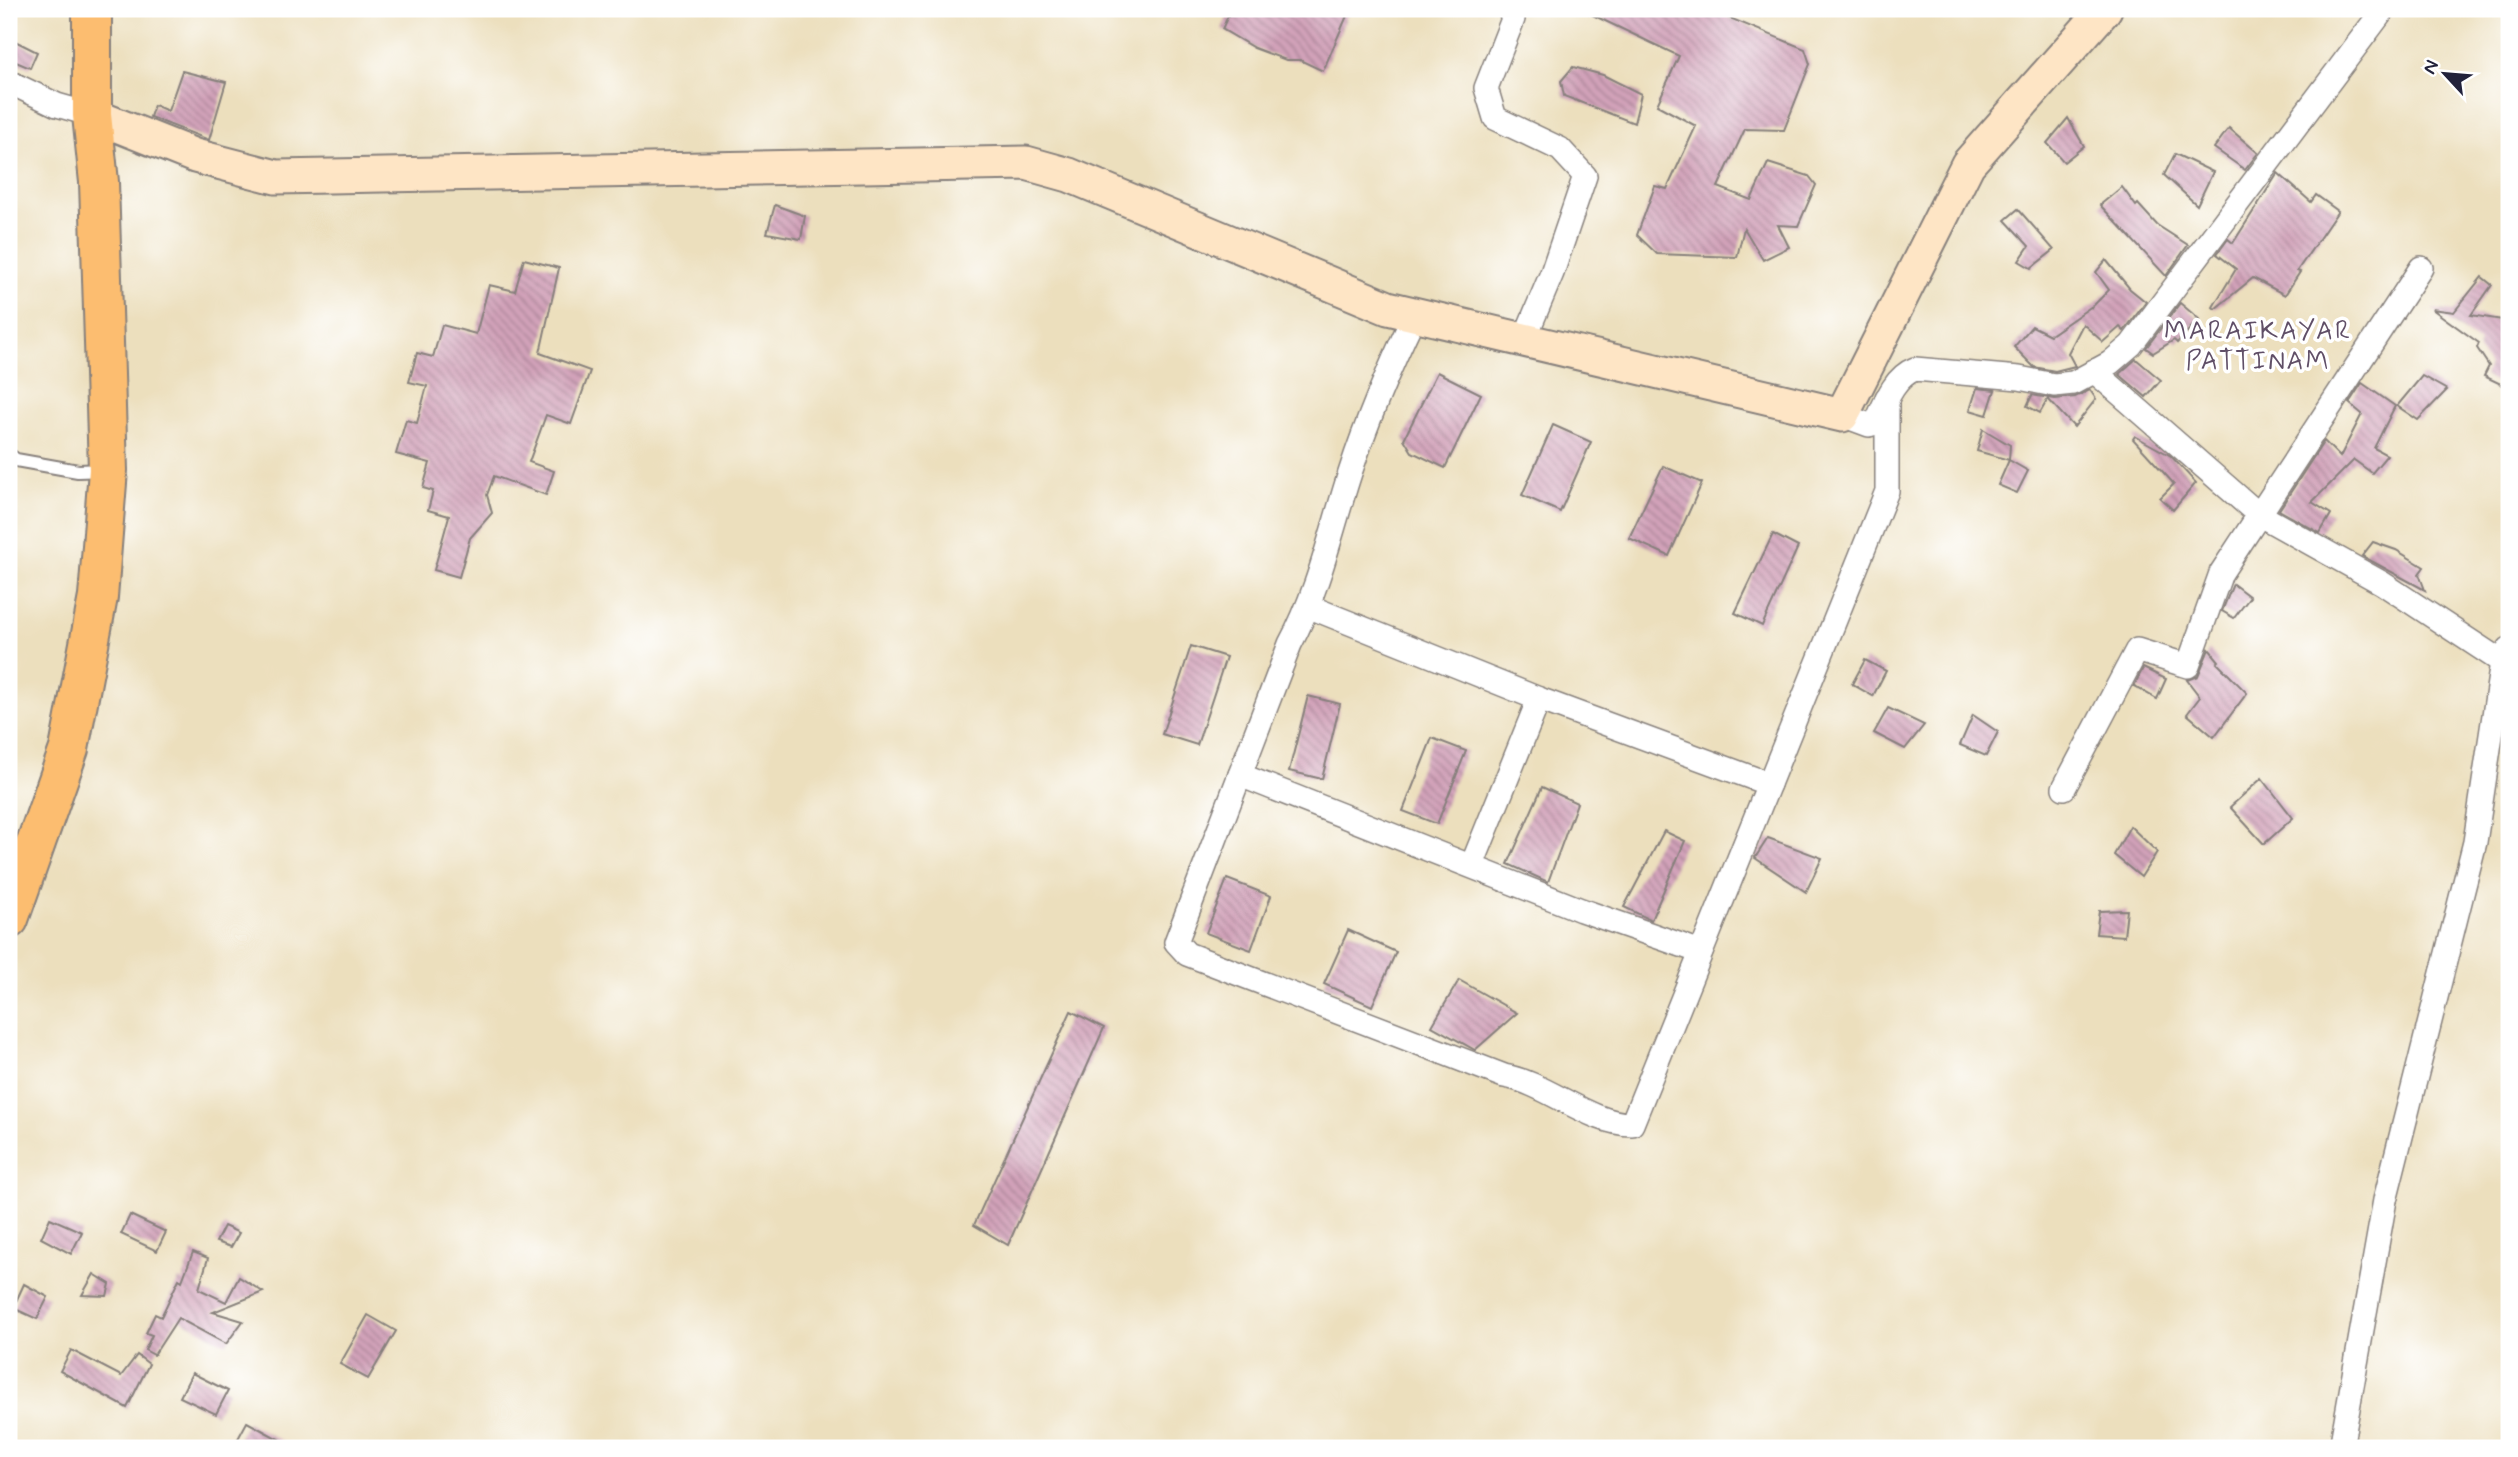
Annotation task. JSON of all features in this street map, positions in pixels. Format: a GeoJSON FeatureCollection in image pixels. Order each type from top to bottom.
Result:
{"type":"FeatureCollection","features":[{"type":"Feature","properties":{"kind":"highway"},"geometry":{"type":"LineString","coordinates":[[9,919],[69,749],[98,597],[108,470],[99,182],[92,115],[92,9]]}},
{"type":"Feature","properties":{"kind":"street"},"geometry":{"type":"LineString","coordinates":[[1509,9],[1513,19],[1486,88],[1495,118],[1560,149],[1585,176],[1552,273],[1524,340]]}},
{"type":"Feature","properties":{"kind":"street"},"geometry":{"type":"LineString","coordinates":[[1842,415],[1968,164],[2105,9]]}},
{"type":"Feature","properties":{"kind":"street"},"geometry":{"type":"LineString","coordinates":[[9,82],[57,105],[92,115],[195,156],[275,177],[1026,163],[1069,175],[1388,308],[1842,415],[1869,425],[1876,423],[1887,398],[1906,373],[1915,369],[2019,378],[2054,385],[2073,383],[2095,372],[2131,345],[2384,9]]}},
{"type":"Feature","properties":{"kind":"street"},"geometry":{"type":"LineString","coordinates":[[2064,788],[2137,650],[2188,666],[2221,573],[2421,268]]}},
{"type":"Feature","properties":{"kind":"street"},"geometry":{"type":"LineString","coordinates":[[1415,314],[1380,386],[1350,473],[1310,607],[1290,644],[1176,942],[1187,954],[1504,1076],[1523,1079],[1610,1120],[1632,1124],[1887,491],[1887,398]]}},
{"type":"Feature","properties":{"kind":"street"},"geometry":{"type":"LineString","coordinates":[[2095,372],[2258,514],[2506,656],[2475,842],[2385,1200],[2341,1448]]}},
{"type":"Feature","properties":{"kind":"street"},"geometry":{"type":"LineString","coordinates":[[1310,607],[1539,699],[1769,784]]}},
{"type":"Feature","properties":{"kind":"street"},"geometry":{"type":"LineString","coordinates":[[1472,865],[1539,699]]}},
{"type":"Feature","properties":{"kind":"street"},"geometry":{"type":"LineString","coordinates":[[1240,775],[1581,910],[1701,952]]}},
{"type":"Feature","properties":{"kind":"lane"},"geometry":{"type":"LineString","coordinates":[[9,455],[16,460],[78,471],[108,470]]}},
{"type":"Feature","properties":{"kind":"building"},"geometry":{"type":"Polygon","coordinates":[[[1231,9],[1350,9],[1323,71],[1300,60],[1286,60],[1254,48],[1222,29],[1231,9]]]}},
{"type":"Feature","properties":{"kind":"building"},"geometry":{"type":"Polygon","coordinates":[[[1580,9],[1708,9],[1805,49],[1810,64],[1784,130],[1745,129],[1718,187],[1751,200],[1768,163],[1809,176],[1816,185],[1798,226],[1778,225],[1789,247],[1763,260],[1744,228],[1737,257],[1657,254],[1637,235],[1655,186],[1667,189],[1696,126],[1657,105],[1679,56],[1580,9]]]}},
{"type":"Feature","properties":{"kind":"building"},"geometry":{"type":"Polygon","coordinates":[[[9,38],[37,52],[30,68],[9,59],[9,38]]]}},
{"type":"Feature","properties":{"kind":"building"},"geometry":{"type":"Polygon","coordinates":[[[1573,67],[1603,75],[1641,94],[1634,123],[1564,96],[1561,81],[1573,67]]]}},
{"type":"Feature","properties":{"kind":"building"},"geometry":{"type":"Polygon","coordinates":[[[182,71],[226,82],[209,140],[150,117],[154,105],[168,111],[182,71]]]}},
{"type":"Feature","properties":{"kind":"building"},"geometry":{"type":"Polygon","coordinates":[[[2068,118],[2084,146],[2064,162],[2047,143],[2068,118]]]}},
{"type":"Feature","properties":{"kind":"building"},"geometry":{"type":"Polygon","coordinates":[[[2229,128],[2258,153],[2245,170],[2214,148],[2229,128]]]}},
{"type":"Feature","properties":{"kind":"building"},"geometry":{"type":"Polygon","coordinates":[[[2175,154],[2213,172],[2197,205],[2164,175],[2175,154]]]}},
{"type":"Feature","properties":{"kind":"building"},"geometry":{"type":"Polygon","coordinates":[[[2278,173],[2311,202],[2316,195],[2338,211],[2297,271],[2300,272],[2285,295],[2253,278],[2215,309],[2213,307],[2236,269],[2217,254],[2228,239],[2233,243],[2278,173]]]}},
{"type":"Feature","properties":{"kind":"building"},"geometry":{"type":"Polygon","coordinates":[[[2122,187],[2136,206],[2138,204],[2157,225],[2188,245],[2166,276],[2100,205],[2122,187]]]}},
{"type":"Feature","properties":{"kind":"building"},"geometry":{"type":"Polygon","coordinates":[[[775,205],[805,216],[801,239],[767,233],[775,205]]]}},
{"type":"Feature","properties":{"kind":"building"},"geometry":{"type":"Polygon","coordinates":[[[2018,209],[2054,250],[2031,268],[2019,261],[2029,246],[2005,220],[2018,209]]]}},
{"type":"Feature","properties":{"kind":"building"},"geometry":{"type":"Polygon","coordinates":[[[524,259],[559,268],[540,353],[590,371],[571,424],[546,415],[529,462],[554,471],[546,495],[494,476],[487,495],[492,513],[470,538],[459,577],[434,570],[449,516],[428,510],[433,491],[423,488],[430,463],[396,454],[406,420],[417,423],[427,386],[409,382],[417,353],[433,357],[442,325],[476,334],[489,285],[515,291],[524,259]]]}},
{"type":"Feature","properties":{"kind":"building"},"geometry":{"type":"Polygon","coordinates":[[[2106,260],[2130,289],[2146,302],[2124,331],[2120,327],[2103,342],[2083,324],[2068,353],[2075,366],[2055,371],[2034,367],[2014,347],[2032,326],[2050,335],[2092,306],[2091,308],[2109,290],[2096,272],[2106,260]]]}},
{"type":"Feature","properties":{"kind":"building"},"geometry":{"type":"Polygon","coordinates":[[[2482,277],[2492,285],[2471,315],[2509,321],[2509,388],[2484,376],[2489,366],[2477,348],[2479,343],[2432,309],[2454,312],[2482,277]]]}},
{"type":"Feature","properties":{"kind":"building"},"geometry":{"type":"Polygon","coordinates":[[[2180,303],[2199,319],[2177,343],[2174,340],[2153,353],[2146,348],[2180,303]]]}},
{"type":"Feature","properties":{"kind":"building"},"geometry":{"type":"Polygon","coordinates":[[[2136,359],[2161,380],[2146,397],[2119,374],[2136,359]]]}},
{"type":"Feature","properties":{"kind":"building"},"geometry":{"type":"Polygon","coordinates":[[[1437,372],[1481,394],[1445,468],[1412,452],[1404,439],[1437,372]]]}},
{"type":"Feature","properties":{"kind":"building"},"geometry":{"type":"Polygon","coordinates":[[[2422,376],[2447,390],[2418,420],[2397,406],[2422,376]]]}},
{"type":"Feature","properties":{"kind":"building"},"geometry":{"type":"Polygon","coordinates":[[[2362,383],[2395,406],[2374,448],[2387,455],[2372,473],[2354,460],[2312,502],[2331,514],[2320,533],[2279,510],[2324,441],[2340,457],[2362,414],[2349,403],[2362,383]]]}},
{"type":"Feature","properties":{"kind":"building"},"geometry":{"type":"Polygon","coordinates":[[[1977,388],[1995,390],[1987,415],[1970,410],[1977,388]]]}},
{"type":"Feature","properties":{"kind":"building"},"geometry":{"type":"Polygon","coordinates":[[[2090,390],[2096,399],[2074,427],[2048,399],[2040,413],[2027,406],[2032,395],[2055,399],[2075,397],[2090,390]]]}},
{"type":"Feature","properties":{"kind":"building"},"geometry":{"type":"Polygon","coordinates":[[[1553,425],[1591,442],[1560,512],[1522,495],[1553,425]]]}},
{"type":"Feature","properties":{"kind":"building"},"geometry":{"type":"Polygon","coordinates":[[[1983,429],[2010,445],[2009,460],[1977,451],[1983,429]]]}},
{"type":"Feature","properties":{"kind":"building"},"geometry":{"type":"Polygon","coordinates":[[[2135,436],[2171,456],[2196,483],[2173,510],[2160,498],[2174,484],[2133,439],[2135,436]]]}},
{"type":"Feature","properties":{"kind":"building"},"geometry":{"type":"Polygon","coordinates":[[[2009,460],[2028,471],[2017,493],[1998,485],[2009,460]]]}},
{"type":"Feature","properties":{"kind":"building"},"geometry":{"type":"Polygon","coordinates":[[[1663,466],[1702,483],[1669,556],[1629,538],[1663,466]]]}},
{"type":"Feature","properties":{"kind":"building"},"geometry":{"type":"Polygon","coordinates":[[[1773,534],[1798,547],[1762,626],[1735,613],[1773,534]]]}},
{"type":"Feature","properties":{"kind":"building"},"geometry":{"type":"Polygon","coordinates":[[[2373,542],[2396,550],[2424,567],[2419,574],[2425,590],[2362,556],[2373,542]]]}},
{"type":"Feature","properties":{"kind":"building"},"geometry":{"type":"Polygon","coordinates":[[[2233,584],[2250,597],[2234,618],[2222,611],[2233,584]]]}},
{"type":"Feature","properties":{"kind":"building"},"geometry":{"type":"Polygon","coordinates":[[[1191,646],[1226,657],[1197,745],[1162,734],[1191,646]]]}},
{"type":"Feature","properties":{"kind":"building"},"geometry":{"type":"Polygon","coordinates":[[[2209,649],[2219,661],[2217,663],[2247,693],[2214,737],[2187,714],[2200,697],[2187,680],[2198,676],[2209,649]]]}},
{"type":"Feature","properties":{"kind":"building"},"geometry":{"type":"Polygon","coordinates":[[[1865,660],[1886,671],[1873,696],[1852,684],[1865,660]]]}},
{"type":"Feature","properties":{"kind":"building"},"geometry":{"type":"Polygon","coordinates":[[[2143,668],[2166,679],[2157,699],[2134,686],[2143,668]]]}},
{"type":"Feature","properties":{"kind":"building"},"geometry":{"type":"Polygon","coordinates":[[[1308,696],[1340,704],[1322,779],[1289,771],[1308,696]]]}},
{"type":"Feature","properties":{"kind":"building"},"geometry":{"type":"Polygon","coordinates":[[[1888,708],[1924,725],[1905,749],[1874,733],[1888,708]]]}},
{"type":"Feature","properties":{"kind":"building"},"geometry":{"type":"Polygon","coordinates":[[[1973,715],[1998,732],[1986,756],[1960,745],[1973,715]]]}},
{"type":"Feature","properties":{"kind":"building"},"geometry":{"type":"Polygon","coordinates":[[[1432,738],[1466,751],[1437,824],[1403,811],[1432,738]]]}},
{"type":"Feature","properties":{"kind":"building"},"geometry":{"type":"Polygon","coordinates":[[[2262,778],[2293,818],[2264,844],[2230,807],[2262,778]]]}},
{"type":"Feature","properties":{"kind":"building"},"geometry":{"type":"Polygon","coordinates":[[[1542,787],[1577,803],[1548,882],[1508,864],[1542,787]]]}},
{"type":"Feature","properties":{"kind":"building"},"geometry":{"type":"Polygon","coordinates":[[[2130,826],[2157,852],[2141,877],[2114,855],[2130,826]]]}},
{"type":"Feature","properties":{"kind":"building"},"geometry":{"type":"Polygon","coordinates":[[[1664,831],[1685,841],[1651,920],[1624,907],[1664,831]]]}},
{"type":"Feature","properties":{"kind":"building"},"geometry":{"type":"Polygon","coordinates":[[[1768,838],[1822,858],[1806,892],[1755,858],[1768,838]]]}},
{"type":"Feature","properties":{"kind":"building"},"geometry":{"type":"Polygon","coordinates":[[[1227,879],[1271,896],[1251,950],[1206,933],[1227,879]]]}},
{"type":"Feature","properties":{"kind":"building"},"geometry":{"type":"Polygon","coordinates":[[[2127,910],[2124,936],[2096,934],[2099,911],[2127,910]]]}},
{"type":"Feature","properties":{"kind":"building"},"geometry":{"type":"Polygon","coordinates":[[[1348,930],[1396,952],[1372,1006],[1324,984],[1348,930]]]}},
{"type":"Feature","properties":{"kind":"building"},"geometry":{"type":"Polygon","coordinates":[[[1459,980],[1517,1013],[1475,1050],[1432,1026],[1459,980]]]}},
{"type":"Feature","properties":{"kind":"building"},"geometry":{"type":"Polygon","coordinates":[[[1071,1011],[1104,1028],[1008,1245],[974,1225],[1071,1011]]]}},
{"type":"Feature","properties":{"kind":"building"},"geometry":{"type":"Polygon","coordinates":[[[130,1215],[166,1232],[157,1251],[121,1234],[130,1215]]]}},
{"type":"Feature","properties":{"kind":"building"},"geometry":{"type":"Polygon","coordinates":[[[50,1218],[82,1232],[71,1254],[41,1238],[50,1218]]]}},
{"type":"Feature","properties":{"kind":"building"},"geometry":{"type":"Polygon","coordinates":[[[224,1226],[239,1233],[231,1247],[216,1242],[224,1226]]]}},
{"type":"Feature","properties":{"kind":"building"},"geometry":{"type":"Polygon","coordinates":[[[193,1252],[208,1258],[199,1289],[226,1302],[239,1277],[263,1292],[213,1312],[243,1321],[226,1344],[178,1318],[154,1355],[145,1350],[152,1335],[146,1333],[155,1314],[161,1317],[179,1279],[182,1281],[193,1252]]]}},
{"type":"Feature","properties":{"kind":"building"},"geometry":{"type":"Polygon","coordinates":[[[94,1274],[110,1284],[107,1296],[82,1295],[94,1274]]]}},
{"type":"Feature","properties":{"kind":"building"},"geometry":{"type":"Polygon","coordinates":[[[24,1284],[48,1297],[37,1319],[13,1308],[24,1284]]]}},
{"type":"Feature","properties":{"kind":"building"},"geometry":{"type":"Polygon","coordinates":[[[368,1315],[396,1331],[368,1379],[340,1364],[368,1315]]]}},
{"type":"Feature","properties":{"kind":"building"},"geometry":{"type":"Polygon","coordinates":[[[71,1350],[121,1376],[137,1355],[149,1364],[127,1408],[60,1371],[71,1350]]]}},
{"type":"Feature","properties":{"kind":"building"},"geometry":{"type":"Polygon","coordinates":[[[192,1373],[228,1391],[216,1414],[180,1397],[192,1373]]]}},
{"type":"Feature","properties":{"kind":"building"},"geometry":{"type":"Polygon","coordinates":[[[247,1422],[295,1448],[233,1448],[247,1422]]]}},
{"type":"Feature","properties":{"kind":"district","name":"MARAIKAYAR PATTINAM"},"geometry":{"type":"Point","coordinates":[2258,345]}}]}
